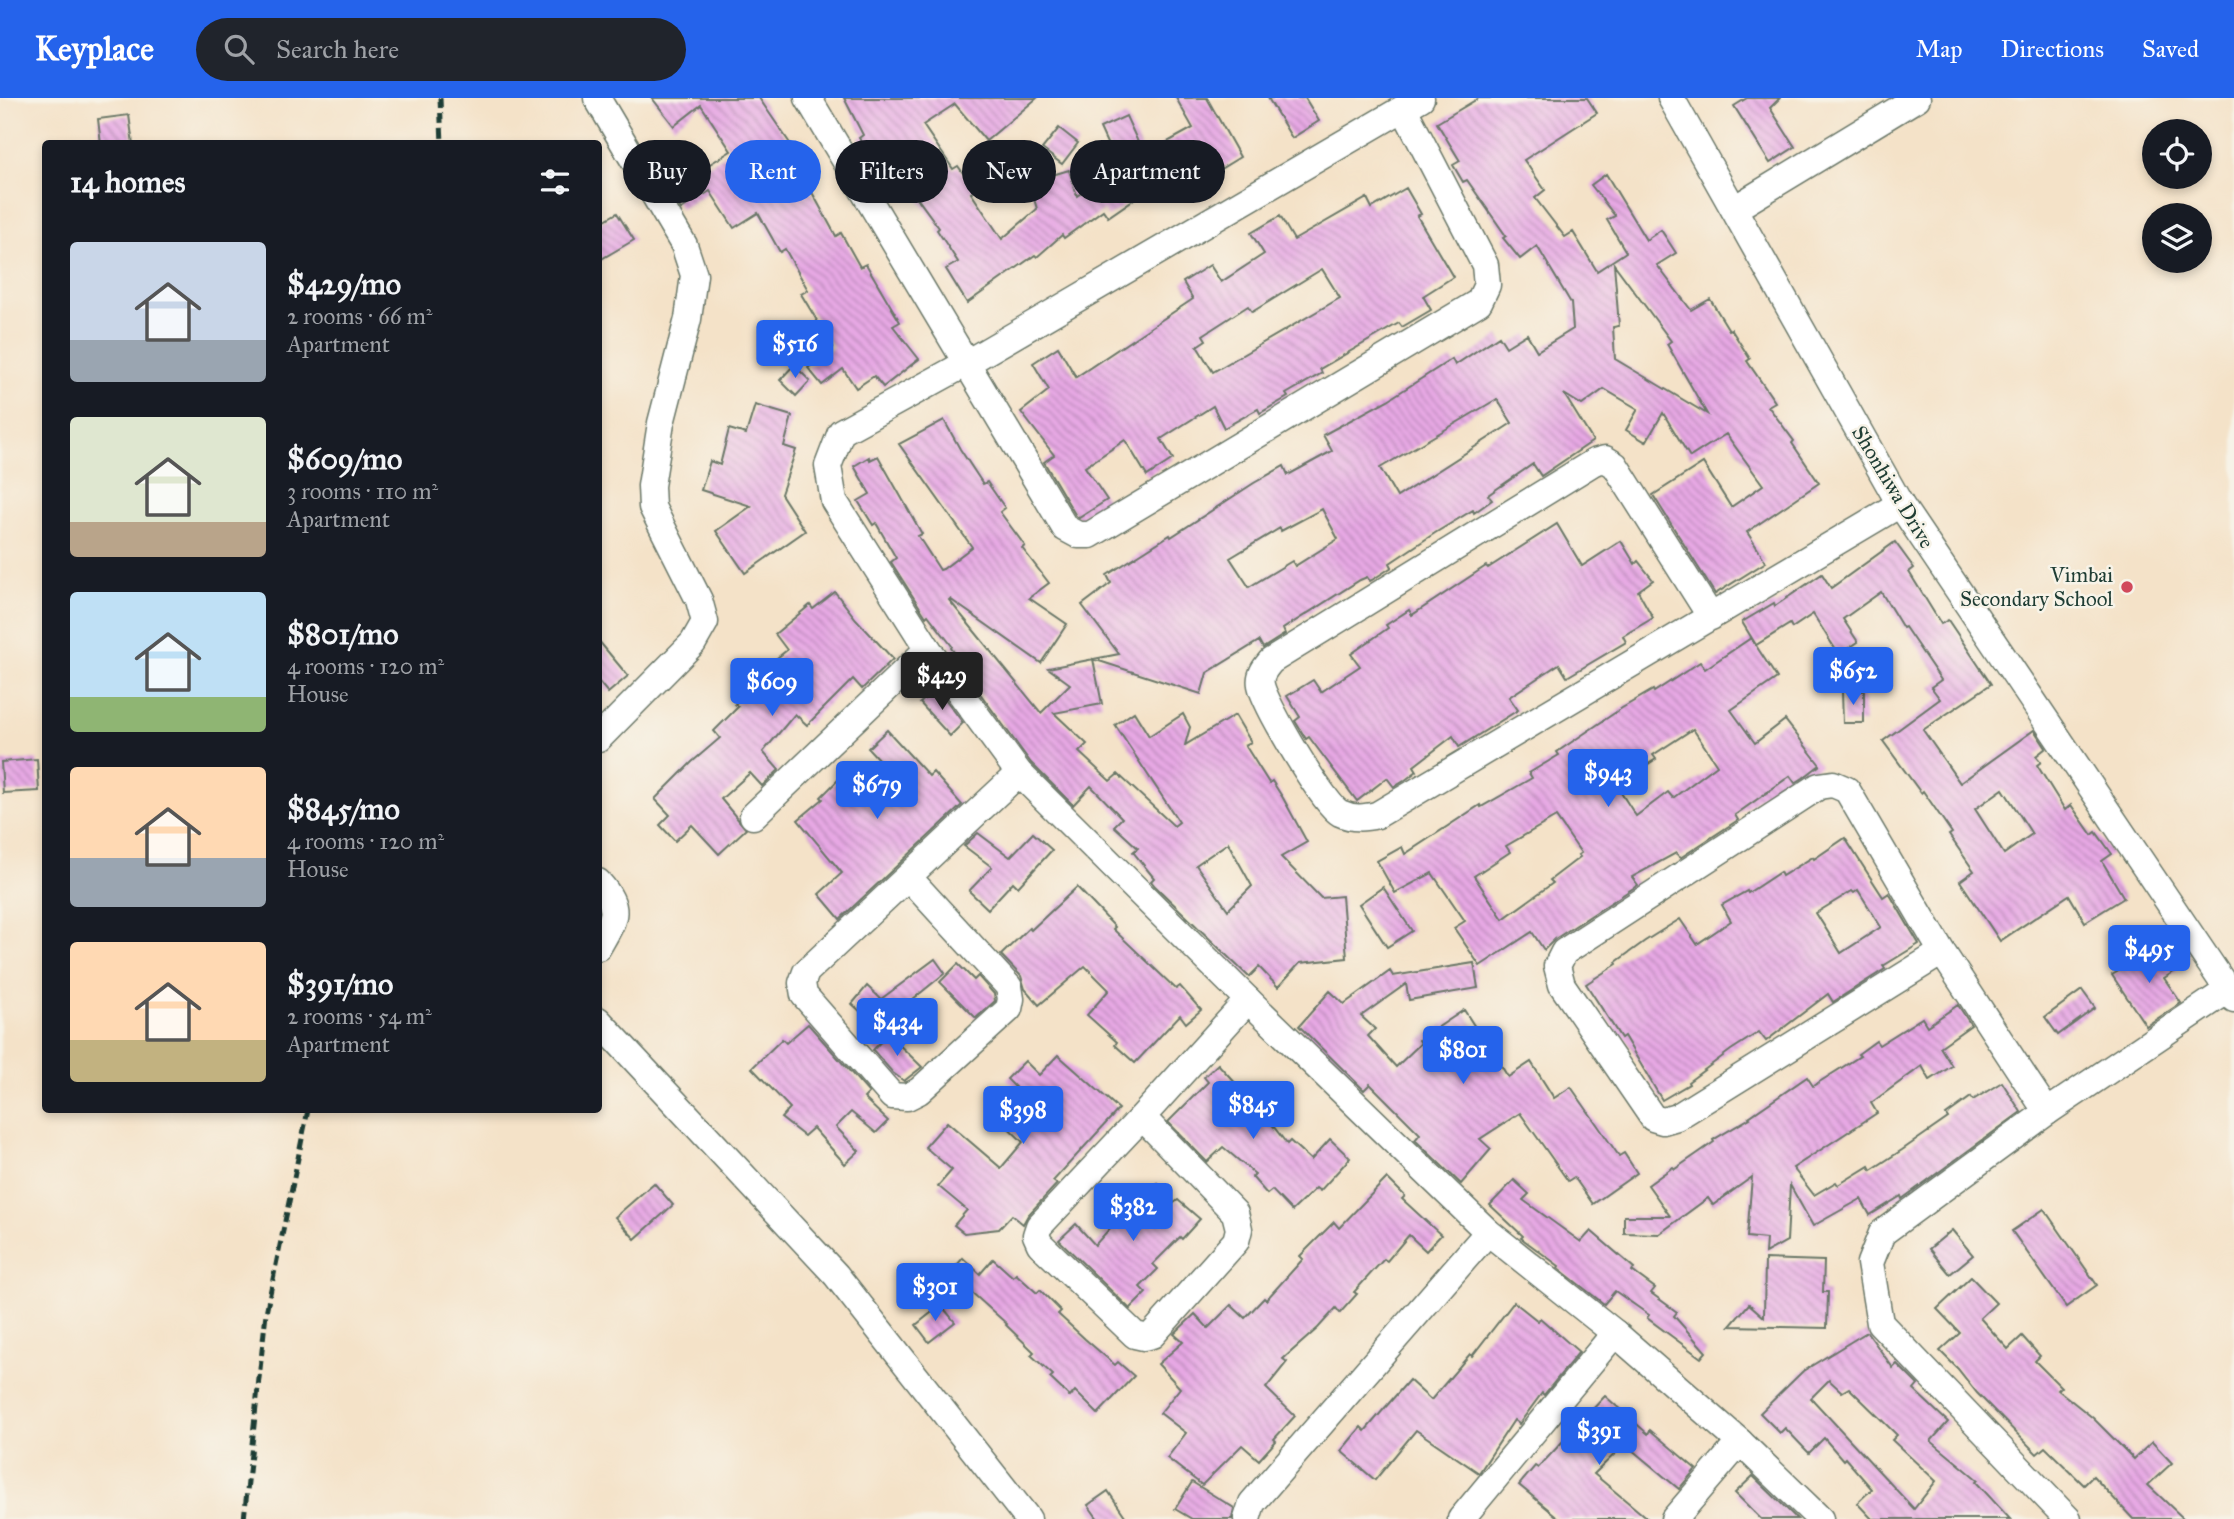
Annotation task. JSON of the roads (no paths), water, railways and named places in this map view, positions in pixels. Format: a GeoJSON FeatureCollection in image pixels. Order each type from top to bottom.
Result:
{"type":"FeatureCollection","features":[{"type":"Feature","properties":{"kind":"street"},"geometry":{"type":"LineString","coordinates":[[597,98],[684,245],[694,275],[688,319],[661,423],[651,486],[652,507],[699,600],[705,622],[693,643],[602,735]]}},
{"type":"Feature","properties":{"kind":"street"},"geometry":{"type":"LineString","coordinates":[[808,98],[965,364],[1065,528],[1078,536],[1090,535],[1479,302],[1487,285],[1485,265],[1413,104],[965,364],[841,432],[828,467],[834,501],[928,649],[1019,773],[1488,1232],[1615,1332],[1740,1442],[1820,1519]]}},
{"type":"Feature","properties":{"kind":"street","name":"Shonhiwa Drive"},"geometry":{"type":"LineString","coordinates":[[1671,98],[1900,504],[2232,992]]}},
{"type":"Feature","properties":{"kind":"street"},"geometry":{"type":"LineString","coordinates":[[1734,209],[1917,98]]}},
{"type":"Feature","properties":{"kind":"street"},"geometry":{"type":"LineString","coordinates":[[1711,617],[1615,465],[1605,459],[1594,462],[1271,661],[1262,672],[1261,685],[1310,778],[1338,813],[1359,819],[1377,815],[1711,617],[1900,504]]}},
{"type":"Feature","properties":{"kind":"street"},"geometry":{"type":"LineString","coordinates":[[753,816],[928,649]]}},
{"type":"Feature","properties":{"kind":"street"},"geometry":{"type":"LineString","coordinates":[[909,878],[1009,987],[1011,999],[1009,1009],[919,1091],[907,1097],[892,1096],[804,995],[802,983],[806,972],[1019,773]]}},
{"type":"Feature","properties":{"kind":"street"},"geometry":{"type":"LineString","coordinates":[[1942,952],[1677,1117],[1663,1121],[1653,1118],[1562,985],[1557,966],[1564,952],[1819,786],[1833,784],[1847,790],[1942,952],[2047,1112]]}},
{"type":"Feature","properties":{"kind":"street"},"geometry":{"type":"LineString","coordinates":[[602,886],[610,894],[615,909],[612,922],[602,940]]}},
{"type":"Feature","properties":{"kind":"street"},"geometry":{"type":"LineString","coordinates":[[2068,1519],[1880,1322],[1870,1264],[1882,1233],[2047,1112],[2232,992]]}},
{"type":"Feature","properties":{"kind":"street"},"geometry":{"type":"LineString","coordinates":[[1142,1117],[1235,1213],[1239,1229],[1236,1241],[1152,1335],[1144,1337],[1135,1335],[1040,1244],[1036,1236],[1039,1226],[1248,1000]]}},
{"type":"Feature","properties":{"kind":"street"},"geometry":{"type":"LineString","coordinates":[[602,1024],[836,1275],[1028,1519]]}},
{"type":"Feature","properties":{"kind":"street"},"geometry":{"type":"LineString","coordinates":[[1247,1519],[1252,1503],[1488,1232]]}},
{"type":"Feature","properties":{"kind":"street"},"geometry":{"type":"LineString","coordinates":[[1461,1519],[1615,1332]]}},
{"type":"Feature","properties":{"kind":"street"},"geometry":{"type":"LineString","coordinates":[[1674,1519],[1740,1442]]}},
{"type":"Feature","properties":{"kind":"railway"},"geometry":{"type":"LineString","coordinates":[[440,98],[442,140]]}},
{"type":"Feature","properties":{"kind":"railway"},"geometry":{"type":"LineString","coordinates":[[244,1519],[266,1313],[307,1113]]}},
{"type":"Feature","properties":{"kind":"place","name":"Vimbai Secondary School"},"geometry":{"type":"Point","coordinates":[2127,587]}}]}
